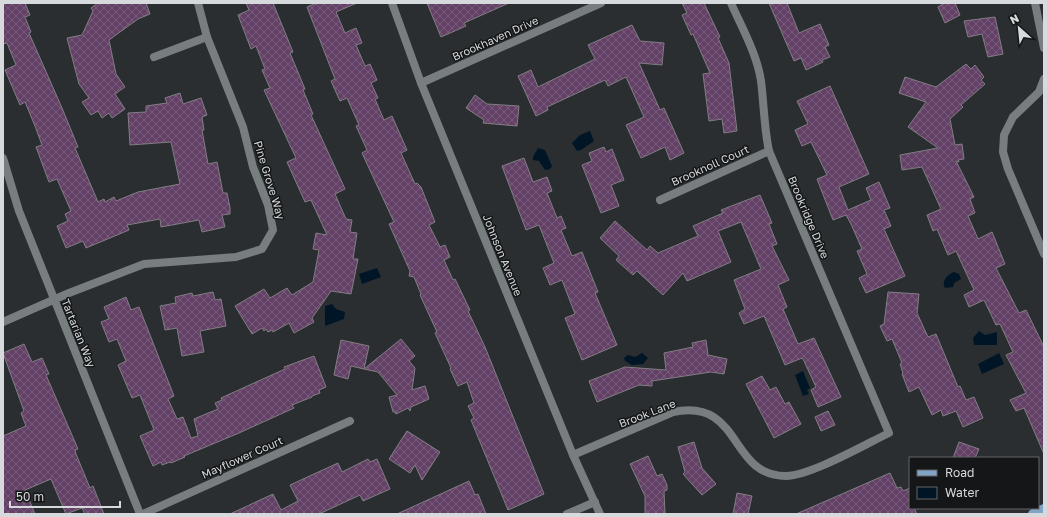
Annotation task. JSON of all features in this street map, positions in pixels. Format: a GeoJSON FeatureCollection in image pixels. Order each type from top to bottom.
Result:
{"type":"FeatureCollection","features":[{"type":"Feature","properties":{"kind":"main road"},"geometry":{"type":"LineString","coordinates":[[1033,514],[1044,509]]}},
{"type":"Feature","properties":{"kind":"street","name":"Pine Grove Way"},"geometry":{"type":"LineString","coordinates":[[3,322],[144,264],[236,257],[262,249],[273,230],[268,205],[252,167],[243,128],[207,37],[198,3]]}},
{"type":"Feature","properties":{"kind":"street","name":"Johnson Avenue"},"geometry":{"type":"LineString","coordinates":[[392,3],[421,83],[573,455],[600,514]]}},
{"type":"Feature","properties":{"kind":"street","name":"Brookhaven Drive"},"geometry":{"type":"LineString","coordinates":[[421,83],[601,3]]}},
{"type":"Feature","properties":{"kind":"street","name":"Brookridge Drive"},"geometry":{"type":"LineString","coordinates":[[731,3],[757,64],[761,80],[764,128],[768,151],[889,433]]}},
{"type":"Feature","properties":{"kind":"street"},"geometry":{"type":"LineString","coordinates":[[1036,3],[1044,48]]}},
{"type":"Feature","properties":{"kind":"street"},"geometry":{"type":"LineString","coordinates":[[154,57],[207,37]]}},
{"type":"Feature","properties":{"kind":"street"},"geometry":{"type":"LineString","coordinates":[[1044,79],[1039,92],[1013,117],[1004,135],[1003,152],[1008,169],[1044,254]]}},
{"type":"Feature","properties":{"kind":"street","name":"Brooknoll Court"},"geometry":{"type":"LineString","coordinates":[[660,200],[768,151]]}},
{"type":"Feature","properties":{"kind":"street","name":"Tartarian Way"},"geometry":{"type":"LineString","coordinates":[[3,158],[19,211],[140,514]]}},
{"type":"Feature","properties":{"kind":"street","name":"Brook Lane"},"geometry":{"type":"LineString","coordinates":[[573,455],[672,412],[686,410],[698,411],[712,416],[724,424],[747,458],[756,466],[770,473],[784,476],[809,471],[889,433]]}},
{"type":"Feature","properties":{"kind":"street","name":"Mayflower Court"},"geometry":{"type":"LineString","coordinates":[[143,514],[350,421]]}},
{"type":"Feature","properties":{"kind":"street"},"geometry":{"type":"LineString","coordinates":[[567,514],[595,502]]}},
{"type":"Feature","properties":{"kind":"water"},"geometry":{"type":"Polygon","coordinates":[[[590,131],[594,141],[577,151],[572,143],[580,135],[590,131]]]}},
{"type":"Feature","properties":{"kind":"water"},"geometry":{"type":"Polygon","coordinates":[[[538,148],[545,150],[552,166],[550,169],[545,170],[539,161],[533,160],[538,148]]]}},
{"type":"Feature","properties":{"kind":"water"},"geometry":{"type":"Polygon","coordinates":[[[377,268],[381,277],[362,284],[359,274],[377,268]]]}},
{"type":"Feature","properties":{"kind":"water"},"geometry":{"type":"Polygon","coordinates":[[[954,272],[959,274],[961,279],[954,283],[953,287],[945,288],[945,278],[954,272]]]}},
{"type":"Feature","properties":{"kind":"water"},"geometry":{"type":"Polygon","coordinates":[[[332,304],[336,309],[345,312],[344,319],[325,326],[325,306],[332,304]]]}},
{"type":"Feature","properties":{"kind":"water"},"geometry":{"type":"Polygon","coordinates":[[[979,331],[985,335],[997,332],[997,345],[974,345],[973,338],[979,331]]]}},
{"type":"Feature","properties":{"kind":"water"},"geometry":{"type":"Polygon","coordinates":[[[642,353],[648,358],[643,364],[632,365],[625,361],[624,358],[628,355],[635,357],[642,353]]]}},
{"type":"Feature","properties":{"kind":"water"},"geometry":{"type":"Polygon","coordinates":[[[999,353],[1004,364],[982,374],[978,364],[999,353]]]}},
{"type":"Feature","properties":{"kind":"water"},"geometry":{"type":"Polygon","coordinates":[[[803,371],[810,388],[807,390],[809,394],[803,396],[795,375],[803,371]]]}},
{"type":"Feature","properties":{"kind":"building"},"geometry":{"type":"Polygon","coordinates":[[[3,3],[25,3],[30,15],[25,17],[31,32],[29,33],[78,147],[75,148],[98,202],[104,199],[105,202],[114,197],[116,201],[138,192],[180,184],[171,142],[130,145],[128,113],[146,112],[146,106],[167,103],[165,98],[180,93],[183,104],[201,98],[207,115],[202,117],[204,130],[202,130],[208,164],[217,162],[223,193],[227,193],[230,208],[230,214],[222,215],[225,227],[202,232],[199,220],[161,227],[160,219],[127,225],[129,230],[86,248],[83,241],[66,248],[57,226],[68,221],[65,214],[71,211],[57,179],[49,182],[36,147],[42,145],[35,126],[25,102],[20,105],[5,70],[16,65],[7,43],[3,44],[3,3]]]}},
{"type":"Feature","properties":{"kind":"building"},"geometry":{"type":"Polygon","coordinates":[[[98,3],[146,3],[150,14],[138,19],[109,40],[116,74],[125,87],[115,94],[125,109],[112,118],[109,113],[102,118],[98,111],[91,115],[82,102],[89,98],[79,84],[67,38],[82,35],[93,11],[91,8],[98,3]]]}},
{"type":"Feature","properties":{"kind":"building"},"geometry":{"type":"Polygon","coordinates":[[[246,3],[273,3],[293,52],[290,53],[305,89],[303,90],[313,114],[311,115],[345,189],[335,194],[346,219],[352,220],[350,232],[357,233],[353,259],[358,259],[351,294],[331,291],[312,318],[314,322],[294,333],[289,323],[273,332],[272,330],[268,332],[266,329],[264,331],[262,328],[252,334],[235,306],[264,289],[270,298],[287,288],[292,295],[313,282],[319,250],[313,249],[316,233],[327,235],[311,200],[305,202],[287,162],[296,158],[264,90],[270,88],[262,70],[265,69],[256,46],[251,49],[238,15],[249,10],[246,3]]]}},
{"type":"Feature","properties":{"kind":"building"},"geometry":{"type":"Polygon","coordinates":[[[316,3],[357,3],[336,12],[345,33],[356,28],[362,43],[356,45],[365,66],[370,64],[377,80],[371,83],[378,98],[375,99],[384,120],[392,116],[407,150],[401,153],[415,184],[417,183],[421,187],[435,222],[429,225],[440,247],[445,245],[450,257],[444,260],[453,280],[455,279],[470,310],[468,311],[485,347],[544,494],[508,510],[471,420],[474,418],[468,406],[474,403],[467,382],[458,386],[450,369],[451,368],[435,333],[437,332],[420,295],[421,294],[414,277],[409,276],[410,271],[389,224],[394,222],[362,153],[367,150],[356,126],[359,125],[347,98],[340,101],[331,81],[335,79],[307,7],[316,3]]]}},
{"type":"Feature","properties":{"kind":"building"},"geometry":{"type":"Polygon","coordinates":[[[427,3],[509,3],[464,23],[466,26],[441,37],[427,3]]]}},
{"type":"Feature","properties":{"kind":"building"},"geometry":{"type":"Polygon","coordinates":[[[682,3],[704,3],[720,37],[718,38],[729,63],[737,131],[724,133],[722,119],[709,121],[703,74],[710,73],[693,34],[691,35],[682,15],[687,13],[682,3]]]}},
{"type":"Feature","properties":{"kind":"building"},"geometry":{"type":"Polygon","coordinates":[[[769,3],[787,3],[799,33],[820,24],[829,45],[825,47],[830,57],[806,70],[801,58],[794,61],[769,3]]]}},
{"type":"Feature","properties":{"kind":"building"},"geometry":{"type":"Polygon","coordinates":[[[945,3],[955,3],[960,15],[945,23],[938,7],[945,3]]]}},
{"type":"Feature","properties":{"kind":"building"},"geometry":{"type":"Polygon","coordinates":[[[995,17],[1003,54],[988,57],[982,34],[968,37],[964,21],[995,17]]]}},
{"type":"Feature","properties":{"kind":"building"},"geometry":{"type":"Polygon","coordinates":[[[632,25],[640,41],[664,43],[662,65],[639,63],[660,110],[664,108],[684,153],[670,160],[665,147],[641,158],[626,125],[644,117],[626,77],[608,86],[605,80],[547,107],[548,110],[536,116],[518,76],[531,70],[538,87],[595,59],[588,45],[632,25]]]}},
{"type":"Feature","properties":{"kind":"building"},"geometry":{"type":"Polygon","coordinates":[[[966,64],[971,69],[975,65],[984,77],[981,80],[985,84],[961,105],[963,107],[950,119],[955,145],[962,144],[964,159],[958,160],[959,162],[956,161],[974,197],[970,199],[975,213],[968,216],[978,239],[992,232],[1005,264],[996,268],[1019,313],[1026,310],[1044,347],[1044,454],[1024,408],[1016,411],[1010,400],[1026,393],[1006,355],[1013,352],[1000,324],[996,325],[984,300],[969,307],[964,295],[974,290],[956,251],[948,255],[937,229],[933,231],[927,215],[941,209],[922,167],[902,170],[900,155],[938,148],[908,127],[926,102],[899,93],[905,77],[936,87],[966,64]]]}},
{"type":"Feature","properties":{"kind":"building"},"geometry":{"type":"Polygon","coordinates":[[[830,86],[869,174],[839,187],[848,210],[871,200],[866,188],[879,182],[890,208],[884,210],[891,226],[884,229],[905,276],[866,293],[859,278],[867,274],[857,251],[862,249],[846,215],[833,220],[817,179],[827,175],[811,142],[802,146],[795,130],[808,124],[797,101],[830,86]]]}},
{"type":"Feature","properties":{"kind":"building"},"geometry":{"type":"Polygon","coordinates":[[[475,95],[487,104],[519,106],[517,126],[483,123],[484,120],[466,108],[475,95]]]}},
{"type":"Feature","properties":{"kind":"building"},"geometry":{"type":"Polygon","coordinates":[[[604,147],[606,152],[612,149],[624,180],[611,185],[619,206],[601,213],[582,165],[592,161],[589,153],[604,147]]]}},
{"type":"Feature","properties":{"kind":"building"},"geometry":{"type":"Polygon","coordinates":[[[524,158],[533,182],[547,177],[552,191],[547,193],[557,218],[561,216],[566,228],[561,230],[572,256],[582,252],[598,292],[595,293],[617,345],[582,360],[565,318],[575,314],[562,280],[550,285],[543,268],[554,263],[539,225],[526,230],[502,166],[524,158]]]}},
{"type":"Feature","properties":{"kind":"building"},"geometry":{"type":"Polygon","coordinates":[[[760,195],[772,223],[769,224],[777,244],[772,246],[789,280],[778,285],[787,307],[783,309],[798,344],[814,338],[841,397],[818,407],[811,390],[816,387],[802,358],[785,365],[764,316],[744,324],[739,313],[745,309],[734,280],[761,269],[741,222],[718,231],[731,262],[687,281],[683,273],[663,295],[637,271],[633,275],[616,260],[619,256],[600,238],[615,221],[647,250],[650,246],[658,253],[698,236],[693,226],[723,213],[721,210],[760,195]]]}},
{"type":"Feature","properties":{"kind":"building"},"geometry":{"type":"Polygon","coordinates":[[[213,292],[215,300],[221,299],[226,326],[200,331],[204,352],[182,356],[177,328],[165,330],[160,306],[176,303],[175,297],[192,293],[193,296],[213,292]]]}},
{"type":"Feature","properties":{"kind":"building"},"geometry":{"type":"Polygon","coordinates":[[[888,292],[919,294],[917,313],[928,337],[936,334],[958,387],[960,386],[966,400],[974,397],[983,418],[963,427],[956,411],[943,416],[941,410],[932,415],[919,387],[909,392],[902,374],[900,364],[902,363],[892,339],[887,341],[880,326],[884,324],[888,292]]]}},
{"type":"Feature","properties":{"kind":"building"},"geometry":{"type":"Polygon","coordinates":[[[126,297],[131,310],[139,307],[174,396],[168,399],[177,419],[183,417],[191,438],[198,436],[194,419],[218,409],[215,403],[222,400],[221,398],[285,369],[284,367],[314,356],[326,387],[319,390],[320,393],[292,405],[294,408],[171,463],[162,465],[161,462],[153,466],[140,436],[154,430],[140,395],[132,398],[118,365],[126,361],[117,339],[109,342],[101,322],[109,319],[104,307],[126,297]]]}},
{"type":"Feature","properties":{"kind":"building"},"geometry":{"type":"Polygon","coordinates":[[[401,339],[415,356],[409,361],[415,368],[412,390],[425,386],[429,399],[411,407],[410,411],[408,408],[396,414],[393,412],[389,397],[397,395],[378,372],[364,369],[401,339]]]}},
{"type":"Feature","properties":{"kind":"building"},"geometry":{"type":"Polygon","coordinates":[[[341,340],[369,346],[364,369],[351,366],[348,379],[334,375],[341,340]]]}},
{"type":"Feature","properties":{"kind":"building"},"geometry":{"type":"Polygon","coordinates":[[[706,340],[708,355],[727,359],[724,374],[711,372],[652,381],[652,386],[639,385],[597,402],[589,381],[625,367],[666,370],[664,353],[693,347],[692,343],[706,340]]]}},
{"type":"Feature","properties":{"kind":"building"},"geometry":{"type":"Polygon","coordinates":[[[24,344],[32,362],[42,358],[49,374],[46,375],[78,449],[75,450],[76,454],[90,488],[93,486],[104,514],[85,514],[82,508],[66,514],[51,479],[25,490],[35,514],[3,514],[3,436],[26,426],[21,413],[24,411],[3,353],[24,344]]]}},
{"type":"Feature","properties":{"kind":"building"},"geometry":{"type":"Polygon","coordinates":[[[762,376],[770,390],[776,387],[785,404],[789,402],[801,424],[774,438],[746,384],[762,376]]]}},
{"type":"Feature","properties":{"kind":"building"},"geometry":{"type":"Polygon","coordinates":[[[828,411],[835,425],[821,431],[815,417],[828,411]]]}},
{"type":"Feature","properties":{"kind":"building"},"geometry":{"type":"Polygon","coordinates":[[[407,431],[440,452],[422,480],[415,465],[410,473],[389,459],[407,431]]]}},
{"type":"Feature","properties":{"kind":"building"},"geometry":{"type":"Polygon","coordinates":[[[694,442],[702,468],[716,484],[702,495],[683,474],[685,472],[678,447],[694,442]]]}},
{"type":"Feature","properties":{"kind":"building"},"geometry":{"type":"Polygon","coordinates":[[[959,442],[979,449],[975,457],[953,457],[959,442]]]}},
{"type":"Feature","properties":{"kind":"building"},"geometry":{"type":"Polygon","coordinates":[[[648,456],[657,476],[662,474],[667,485],[667,490],[664,491],[665,514],[645,514],[645,496],[630,464],[648,456]]]}},
{"type":"Feature","properties":{"kind":"building"},"geometry":{"type":"Polygon","coordinates":[[[368,459],[370,462],[377,459],[390,489],[363,501],[360,495],[319,514],[230,514],[273,494],[281,510],[298,501],[290,485],[338,463],[342,472],[368,459]]]}},
{"type":"Feature","properties":{"kind":"building"},"geometry":{"type":"Polygon","coordinates":[[[890,473],[897,488],[901,487],[903,491],[909,488],[909,509],[914,509],[917,514],[796,514],[890,473]]]}},
{"type":"Feature","properties":{"kind":"building"},"geometry":{"type":"Polygon","coordinates":[[[469,481],[475,495],[478,494],[486,514],[397,514],[469,481]]]}},
{"type":"Feature","properties":{"kind":"building"},"geometry":{"type":"Polygon","coordinates":[[[737,493],[752,496],[748,514],[733,514],[737,493]]]}}]}
